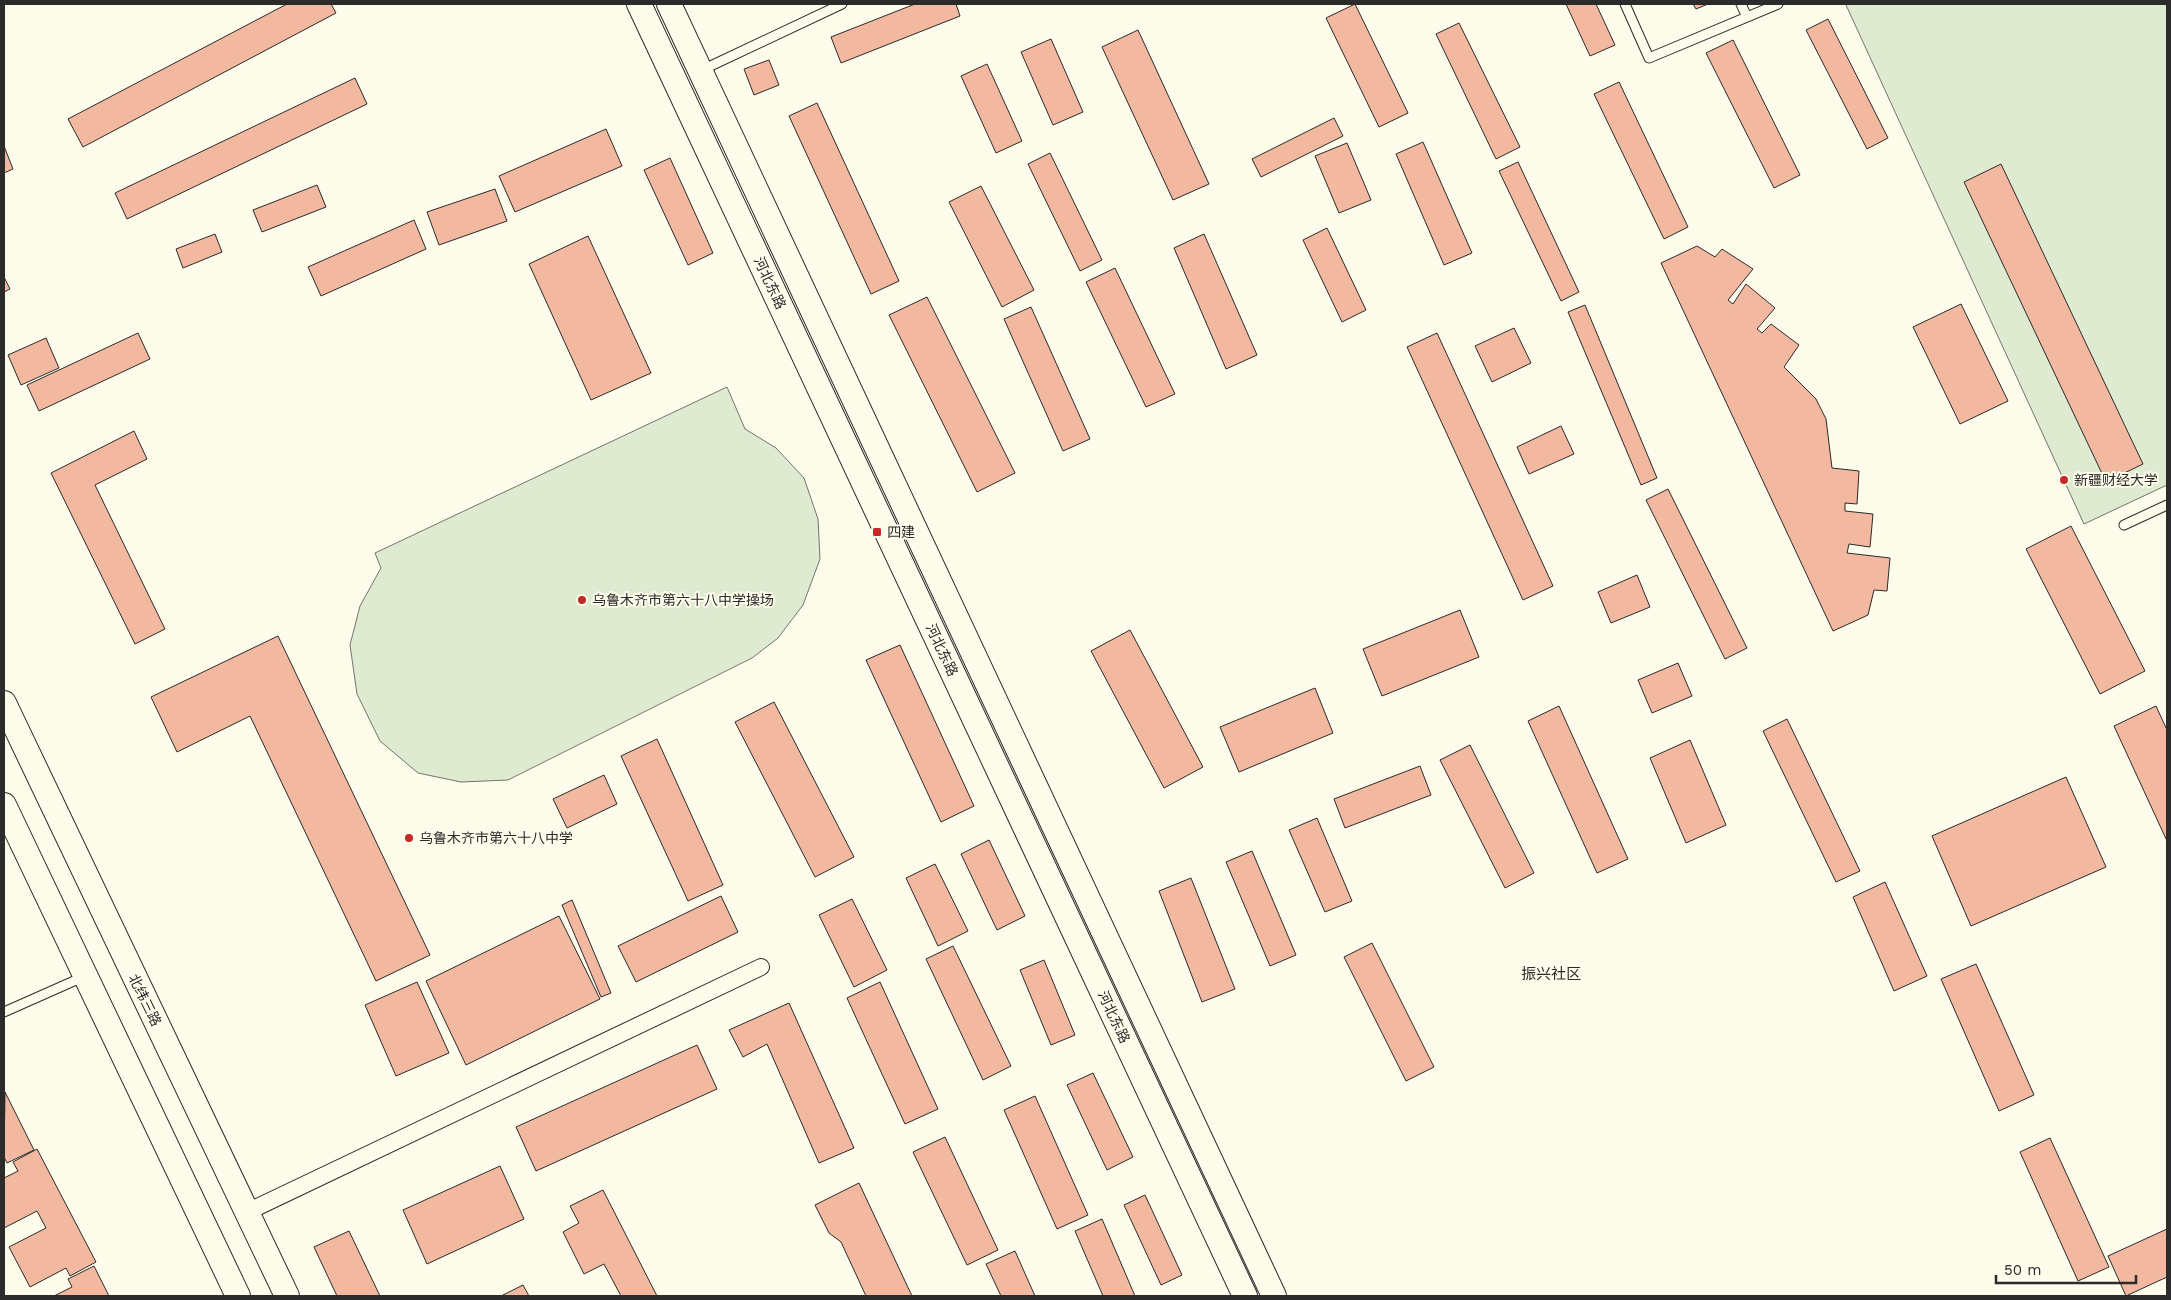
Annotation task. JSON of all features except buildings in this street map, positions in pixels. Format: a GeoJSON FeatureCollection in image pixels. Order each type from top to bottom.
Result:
{"type":"FeatureCollection","features":[{"type":"Feature","properties":{"kind":"main road","name":"河北东路"},"geometry":{"type":"LineString","coordinates":[[639,4],[1245,1296]]}},
{"type":"Feature","properties":{"kind":"main road"},"geometry":{"type":"LineString","coordinates":[[669,4],[1274,1296]]}},
{"type":"Feature","properties":{"kind":"main road","name":"北纬三路"},"geometry":{"type":"LineString","coordinates":[[4,704],[287,1296]]}},
{"type":"Feature","properties":{"kind":"main road"},"geometry":{"type":"LineString","coordinates":[[4,805],[238,1296]]}},
{"type":"Feature","properties":{"kind":"street"},"geometry":{"type":"LineString","coordinates":[[247,1212],[761,967]]}},
{"type":"Feature","properties":{"kind":"lane"},"geometry":{"type":"LineString","coordinates":[[700,71],[842,4]]}},
{"type":"Feature","properties":{"kind":"lane"},"geometry":{"type":"LineString","coordinates":[[1625,4],[1649,58],[1778,4]]}},
{"type":"Feature","properties":{"kind":"lane"},"geometry":{"type":"LineString","coordinates":[[1741,4],[1747,17]]}},
{"type":"Feature","properties":{"kind":"lane"},"geometry":{"type":"LineString","coordinates":[[2124,525],[2167,505]]}},
{"type":"Feature","properties":{"kind":"lane"},"geometry":{"type":"LineString","coordinates":[[4,1012],[85,976]]}},
{"type":"Feature","properties":{"kind":"green space"},"geometry":{"type":"Polygon","coordinates":[[[2167,4],[2167,485],[2084,524],[1846,5],[2167,4]]]}},
{"type":"Feature","properties":{"kind":"green space"},"geometry":{"type":"Polygon","coordinates":[[[727,387],[745,429],[776,448],[804,478],[818,519],[820,559],[803,605],[778,638],[752,658],[508,780],[461,782],[418,773],[380,741],[357,694],[350,645],[360,606],[381,568],[375,553],[727,387]]]}},
{"type":"Feature","properties":{"kind":"place","name":"新疆财经大学"},"geometry":{"type":"Point","coordinates":[2064,480]}},
{"type":"Feature","properties":{"kind":"place","name":"四建"},"geometry":{"type":"Point","coordinates":[877,532]}},
{"type":"Feature","properties":{"kind":"place","name":"乌鲁木齐市第六十八中学操场"},"geometry":{"type":"Point","coordinates":[582,600]}},
{"type":"Feature","properties":{"kind":"place","name":"乌鲁木齐市第六十八中学"},"geometry":{"type":"Point","coordinates":[409,838]}},
{"type":"Feature","properties":{"kind":"district","name":"振兴社区"},"geometry":{"type":"Point","coordinates":[1551,974]}}]}
